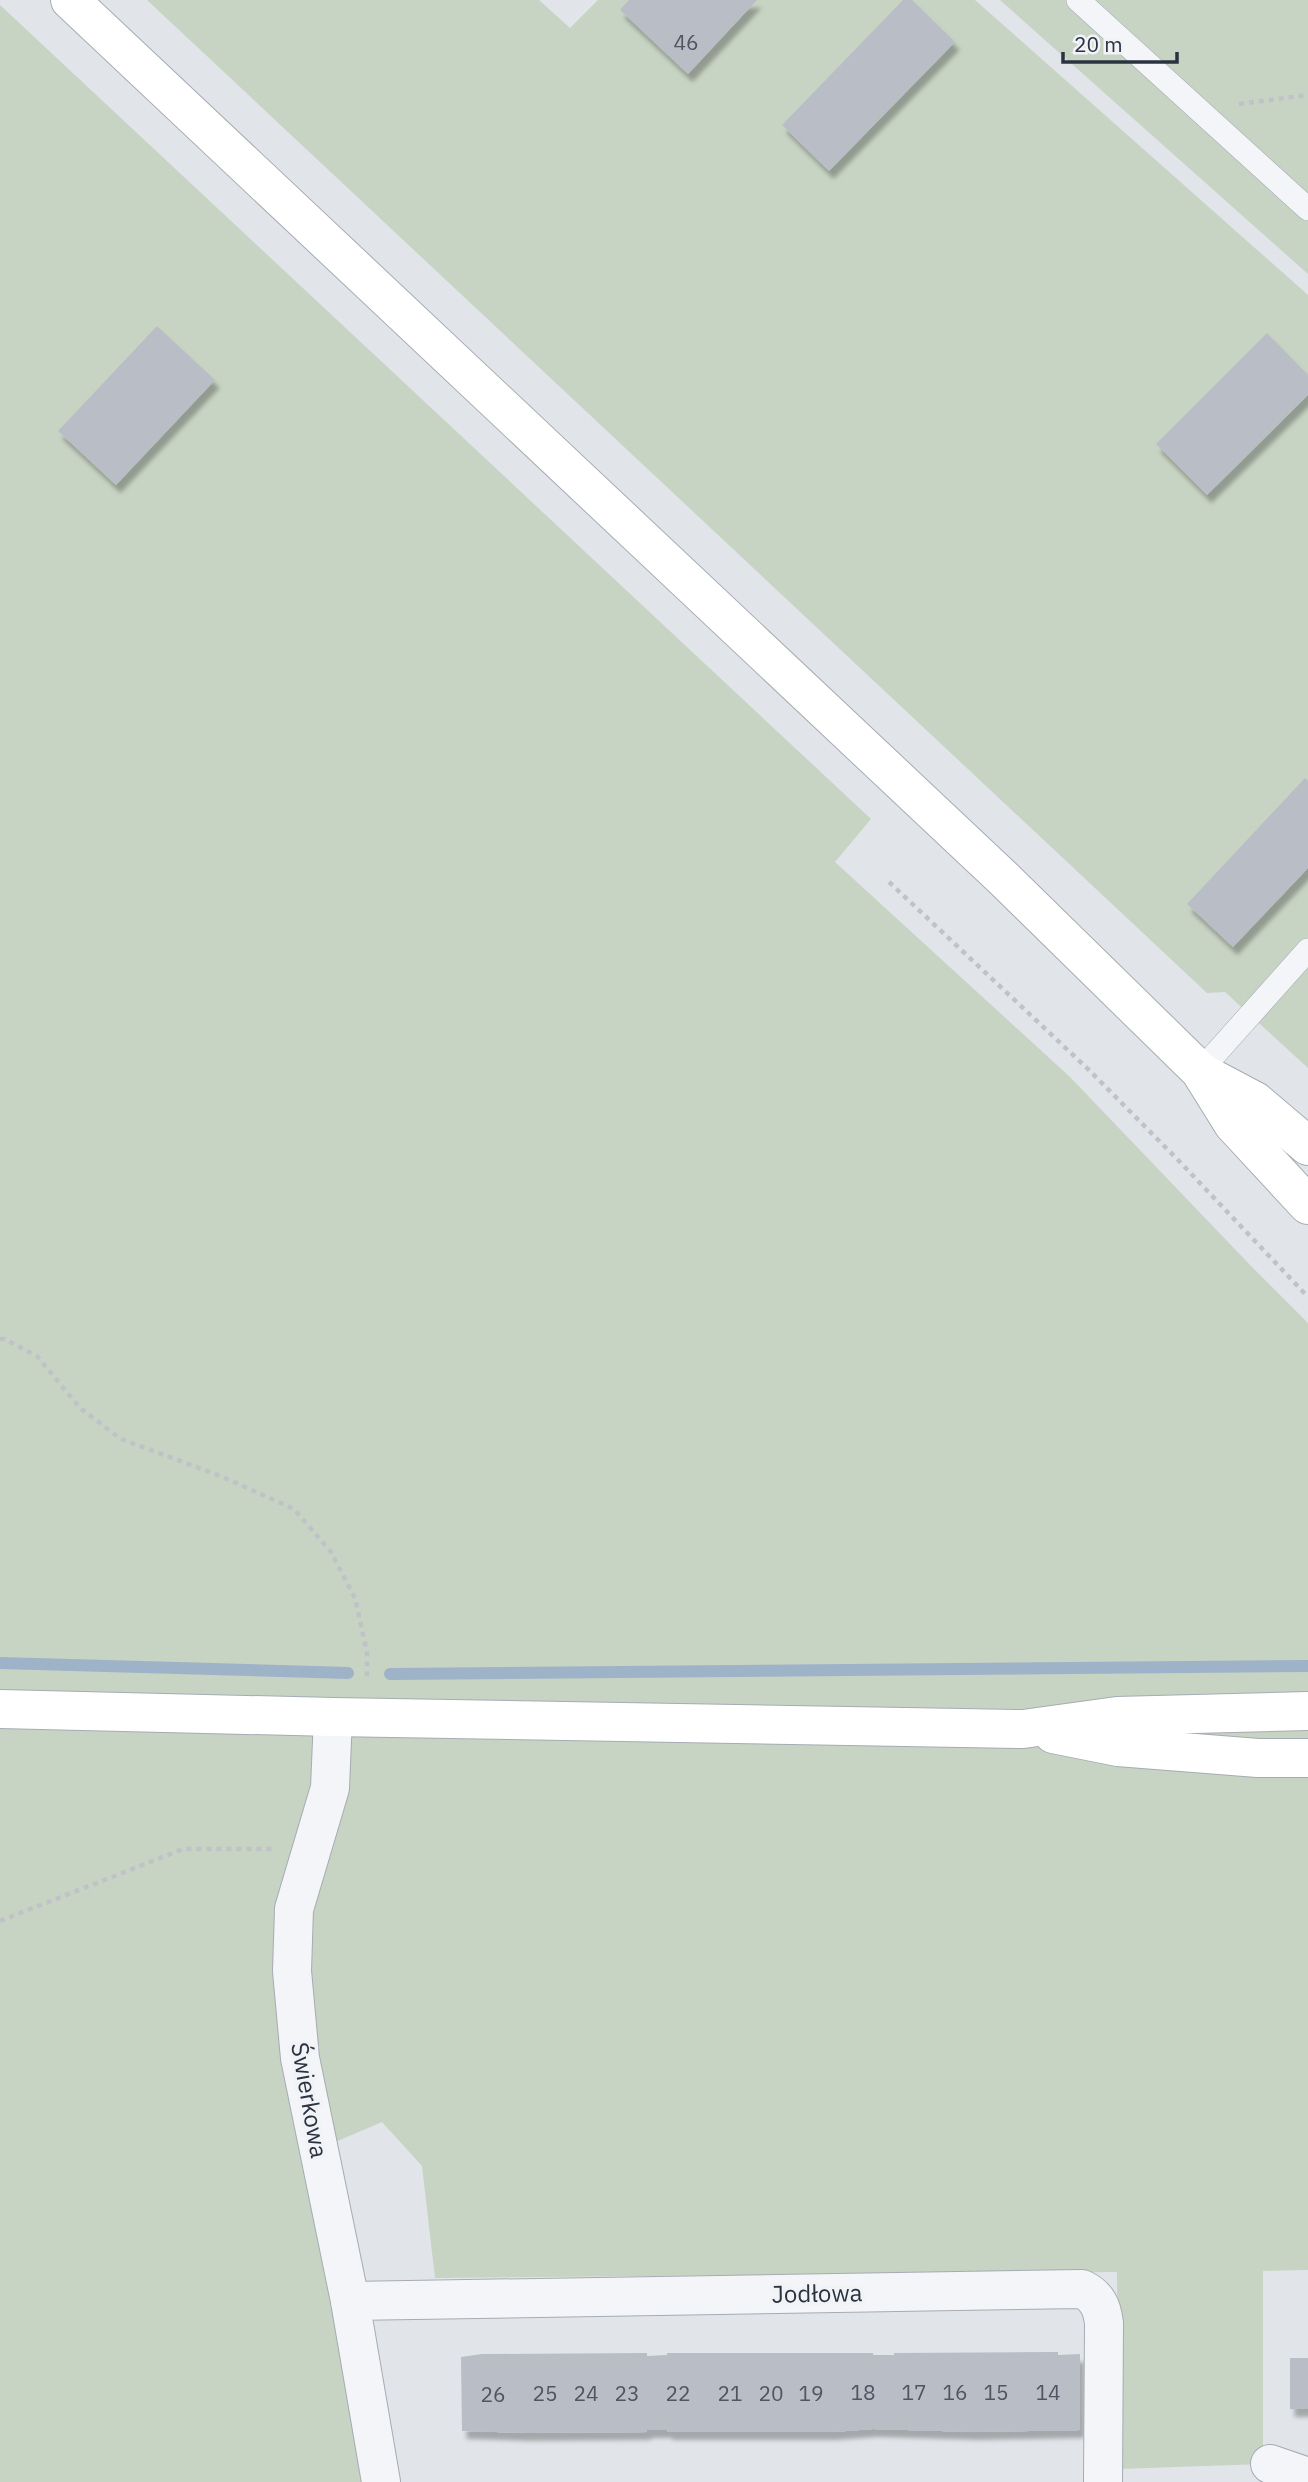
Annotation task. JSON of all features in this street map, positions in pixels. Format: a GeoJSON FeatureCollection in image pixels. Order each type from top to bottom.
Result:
{"type":"FeatureCollection","features":[{"type":"Feature","properties":{"kind":"main road"},"geometry":{"type":"LineString","coordinates":[[70,0],[1004,879],[1200,1071],[1233,1124],[1308,1205]]}},
{"type":"Feature","properties":{"kind":"main road"},"geometry":{"type":"LineString","coordinates":[[1200,1071],[1255,1101],[1308,1146]]}},
{"type":"Feature","properties":{"kind":"main road"},"geometry":{"type":"LineString","coordinates":[[0,1709],[1023,1728],[1117,1716],[1308,1711]]}},
{"type":"Feature","properties":{"kind":"main road"},"geometry":{"type":"LineString","coordinates":[[1023,1728],[1118,1747],[1258,1758],[1308,1758]]}},
{"type":"Feature","properties":{"kind":"street","name":"Świerkowa"},"geometry":{"type":"LineString","coordinates":[[333,1717],[330,1788],[294,1909],[292,1971],[300,2058],[350,2301],[381,2482]]}},
{"type":"Feature","properties":{"kind":"street","name":"Jodłowa"},"geometry":{"type":"LineString","coordinates":[[350,2301],[1082,2289],[1096,2299],[1104,2323],[1103,2482]]}},
{"type":"Feature","properties":{"kind":"street"},"geometry":{"type":"LineString","coordinates":[[1270,2464],[1308,2477]]}},
{"type":"Feature","properties":{"kind":"lane"},"geometry":{"type":"LineString","coordinates":[[1078,0],[1308,209]]}},
{"type":"Feature","properties":{"kind":"lane"},"geometry":{"type":"LineString","coordinates":[[1200,1071],[1308,950]]}},
{"type":"Feature","properties":{"kind":"path"},"geometry":{"type":"LineString","coordinates":[[1198,109],[1308,95]]}},
{"type":"Feature","properties":{"kind":"path"},"geometry":{"type":"LineString","coordinates":[[889,881],[1090,1070],[1308,1297]]}},
{"type":"Feature","properties":{"kind":"path"},"geometry":{"type":"LineString","coordinates":[[0,1339],[37,1356],[80,1408],[121,1439],[223,1477],[294,1508],[331,1552],[355,1598],[367,1652]]}},
{"type":"Feature","properties":{"kind":"path"},"geometry":{"type":"LineString","coordinates":[[0,1921],[183,1849],[312,1849]]}},
{"type":"Feature","properties":{"kind":"green space"},"geometry":{"type":"Polygon","coordinates":[[[147,0],[539,0],[570,28],[598,0],[975,0],[1308,295],[1308,1068],[1225,992],[1207,993],[147,0]]]}},
{"type":"Feature","properties":{"kind":"green space"},"geometry":{"type":"Polygon","coordinates":[[[1000,0],[1308,0],[1308,274],[1000,0]]]}},
{"type":"Feature","properties":{"kind":"green space"},"geometry":{"type":"Polygon","coordinates":[[[0,5],[871,819],[835,862],[1070,1077],[1308,1323],[1308,2270],[1263,2271],[1263,2464],[1119,2469],[1117,2272],[435,2278],[422,2166],[382,2122],[305,2155],[362,2482],[0,2482],[0,5]]]}},
{"type":"Feature","properties":{"kind":"building"},"geometry":{"type":"Polygon","coordinates":[[[629,0],[757,0],[688,74],[620,10],[629,0]]]}},
{"type":"Feature","properties":{"kind":"building"},"geometry":{"type":"Polygon","coordinates":[[[903,0],[912,0],[955,42],[829,171],[782,125],[903,0]]]}},
{"type":"Feature","properties":{"kind":"building"},"geometry":{"type":"Polygon","coordinates":[[[157,326],[215,380],[116,485],[58,431],[157,326]]]}},
{"type":"Feature","properties":{"kind":"building"},"geometry":{"type":"Polygon","coordinates":[[[1267,333],[1308,375],[1308,395],[1207,495],[1156,444],[1267,333]]]}},
{"type":"Feature","properties":{"kind":"building"},"geometry":{"type":"Polygon","coordinates":[[[1305,778],[1308,781],[1308,868],[1233,947],[1187,904],[1305,778]]]}},
{"type":"Feature","properties":{"kind":"building"},"geometry":{"type":"Polygon","coordinates":[[[1058,2352],[1058,2355],[1080,2354],[1080,2430],[647,2430],[525,2433],[462,2431],[461,2357],[482,2354],[647,2353],[647,2356],[667,2353],[894,2355],[1058,2352]]]}},
{"type":"Feature","properties":{"kind":"building"},"geometry":{"type":"Polygon","coordinates":[[[1290,2358],[1308,2358],[1308,2409],[1290,2409],[1290,2358]]]}},
{"type":"Feature","properties":{"kind":"waterway"},"geometry":{"type":"LineString","coordinates":[[0,1663],[348,1673]]}},
{"type":"Feature","properties":{"kind":"waterway"},"geometry":{"type":"LineString","coordinates":[[390,1674],[1308,1666]]}}]}
